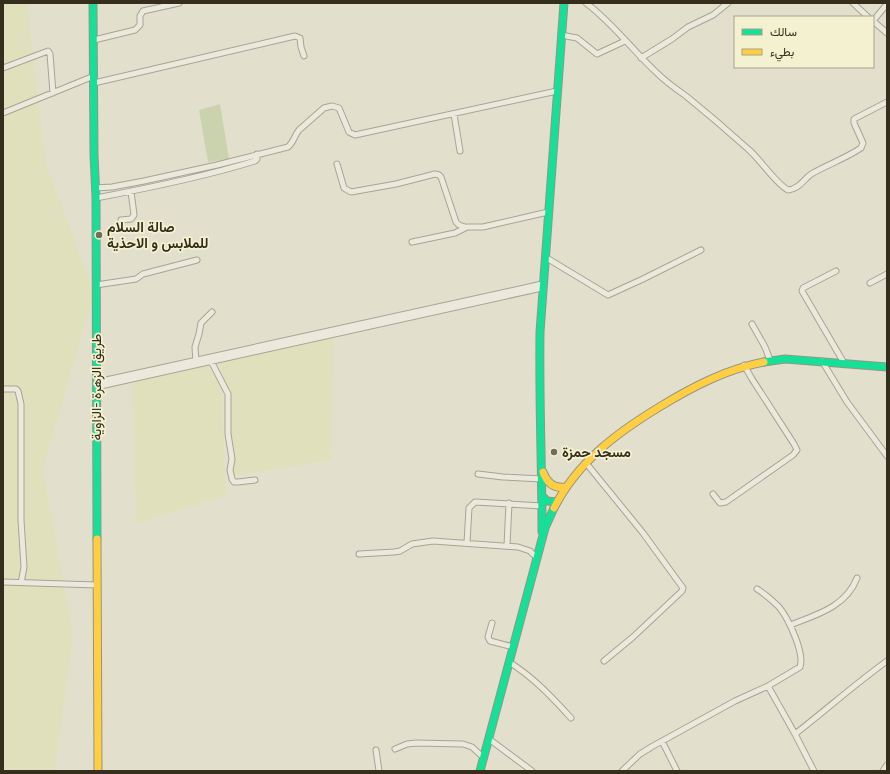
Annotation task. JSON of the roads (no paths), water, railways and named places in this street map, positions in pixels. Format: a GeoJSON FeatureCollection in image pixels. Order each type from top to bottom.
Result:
{"type":"FeatureCollection","features":[{"type":"Feature","properties":{"kind":"main road","name":"طريق الزهرة -الزاوية"},"geometry":{"type":"LineString","coordinates":[[93,3],[96,198],[98,771]]}},
{"type":"Feature","properties":{"kind":"main road"},"geometry":{"type":"LineString","coordinates":[[542,537],[542,467],[539,380],[540,332],[542,286],[564,3]]}},
{"type":"Feature","properties":{"kind":"main road"},"geometry":{"type":"LineString","coordinates":[[480,771],[542,537],[548,520],[566,487],[586,463],[617,434],[661,406],[702,382],[744,365],[785,359],[887,367]]}},
{"type":"Feature","properties":{"kind":"main road"},"geometry":{"type":"LineString","coordinates":[[542,467],[558,502]]}},
{"type":"Feature","properties":{"kind":"main road"},"geometry":{"type":"LineString","coordinates":[[549,483],[557,488],[566,487]]}},
{"type":"Feature","properties":{"kind":"main road"},"geometry":{"type":"LineString","coordinates":[[542,496],[550,502],[558,502]]}},
{"type":"Feature","properties":{"kind":"street"},"geometry":{"type":"LineString","coordinates":[[94,40],[139,28],[140,16],[143,12],[179,3]]}},
{"type":"Feature","properties":{"kind":"street"},"geometry":{"type":"LineString","coordinates":[[586,3],[600,13],[641,58],[659,75],[730,132],[751,151],[782,186],[788,190],[793,190],[813,173],[826,168],[861,148],[863,143],[854,123],[854,119],[887,102]]}},
{"type":"Feature","properties":{"kind":"street"},"geometry":{"type":"LineString","coordinates":[[641,58],[672,39],[688,27],[713,15],[728,3]]}},
{"type":"Feature","properties":{"kind":"street"},"geometry":{"type":"LineString","coordinates":[[853,3],[867,16]]}},
{"type":"Feature","properties":{"kind":"street"},"geometry":{"type":"LineString","coordinates":[[874,20],[887,4]]}},
{"type":"Feature","properties":{"kind":"street"},"geometry":{"type":"LineString","coordinates":[[874,22],[887,33]]}},
{"type":"Feature","properties":{"kind":"street"},"geometry":{"type":"LineString","coordinates":[[561,35],[577,38],[597,54],[625,40]]}},
{"type":"Feature","properties":{"kind":"street"},"geometry":{"type":"LineString","coordinates":[[3,113],[53,93],[94,80],[295,36],[300,38],[304,56]]}},
{"type":"Feature","properties":{"kind":"street"},"geometry":{"type":"LineString","coordinates":[[3,68],[48,51],[50,54],[53,93]]}},
{"type":"Feature","properties":{"kind":"street"},"geometry":{"type":"LineString","coordinates":[[95,188],[122,186],[217,165],[288,147],[293,143],[299,130],[324,108],[332,106],[339,108],[349,132],[353,134],[454,114],[557,91]]}},
{"type":"Feature","properties":{"kind":"street"},"geometry":{"type":"LineString","coordinates":[[454,114],[460,151]]}},
{"type":"Feature","properties":{"kind":"street"},"geometry":{"type":"LineString","coordinates":[[96,198],[255,162],[257,159],[257,154]]}},
{"type":"Feature","properties":{"kind":"street"},"geometry":{"type":"LineString","coordinates":[[337,164],[344,188],[352,192],[438,174],[442,177],[456,222],[465,228]]}},
{"type":"Feature","properties":{"kind":"street"},"geometry":{"type":"LineString","coordinates":[[122,186],[124,192]]}},
{"type":"Feature","properties":{"kind":"street"},"geometry":{"type":"LineString","coordinates":[[121,220],[131,219],[134,216],[131,191]]}},
{"type":"Feature","properties":{"kind":"street"},"geometry":{"type":"LineString","coordinates":[[412,242],[452,233],[465,228],[482,227],[548,212]]}},
{"type":"Feature","properties":{"kind":"street"},"geometry":{"type":"LineString","coordinates":[[545,257],[608,295],[701,250]]}},
{"type":"Feature","properties":{"kind":"street"},"geometry":{"type":"LineString","coordinates":[[96,285],[136,280],[143,274],[197,260]]}},
{"type":"Feature","properties":{"kind":"street"},"geometry":{"type":"LineString","coordinates":[[836,270],[804,288],[802,291],[844,363]]}},
{"type":"Feature","properties":{"kind":"street"},"geometry":{"type":"LineString","coordinates":[[870,283],[887,274]]}},
{"type":"Feature","properties":{"kind":"street"},"geometry":{"type":"LineString","coordinates":[[196,362],[211,361],[542,286]]}},
{"type":"Feature","properties":{"kind":"street"},"geometry":{"type":"LineString","coordinates":[[97,384],[542,286]]}},
{"type":"Feature","properties":{"kind":"street"},"geometry":{"type":"LineString","coordinates":[[196,362],[194,347],[201,323],[212,312]]}},
{"type":"Feature","properties":{"kind":"street"},"geometry":{"type":"LineString","coordinates":[[752,324],[770,360]]}},
{"type":"Feature","properties":{"kind":"street"},"geometry":{"type":"LineString","coordinates":[[211,361],[228,394],[229,447],[232,459],[230,472],[232,479],[234,482],[255,480]]}},
{"type":"Feature","properties":{"kind":"street"},"geometry":{"type":"LineString","coordinates":[[822,361],[847,402],[887,456]]}},
{"type":"Feature","properties":{"kind":"street"},"geometry":{"type":"LineString","coordinates":[[713,494],[720,503],[726,502],[793,455],[797,450],[744,365]]}},
{"type":"Feature","properties":{"kind":"street"},"geometry":{"type":"LineString","coordinates":[[3,389],[18,391],[20,404],[21,520],[24,567],[21,583]]}},
{"type":"Feature","properties":{"kind":"street"},"geometry":{"type":"LineString","coordinates":[[586,463],[643,533],[683,588],[682,591],[633,637],[604,661]]}},
{"type":"Feature","properties":{"kind":"street"},"geometry":{"type":"LineString","coordinates":[[478,474],[542,479]]}},
{"type":"Feature","properties":{"kind":"street"},"geometry":{"type":"LineString","coordinates":[[468,543],[469,511],[472,503],[478,501],[542,506]]}},
{"type":"Feature","properties":{"kind":"street"},"geometry":{"type":"LineString","coordinates":[[507,546],[509,503]]}},
{"type":"Feature","properties":{"kind":"street"},"geometry":{"type":"LineString","coordinates":[[359,554],[400,551],[412,544],[433,541],[522,548],[536,557]]}},
{"type":"Feature","properties":{"kind":"street"},"geometry":{"type":"LineString","coordinates":[[790,625],[816,615],[833,606],[850,592],[857,578]]}},
{"type":"Feature","properties":{"kind":"street"},"geometry":{"type":"LineString","coordinates":[[3,582],[97,585]]}},
{"type":"Feature","properties":{"kind":"street"},"geometry":{"type":"LineString","coordinates":[[622,771],[628,769],[640,754],[735,701],[768,686],[797,669],[801,664],[798,647],[790,625],[780,608],[768,596],[757,589]]}},
{"type":"Feature","properties":{"kind":"street"},"geometry":{"type":"LineString","coordinates":[[492,623],[488,635],[490,641],[513,647]]}},
{"type":"Feature","properties":{"kind":"street"},"geometry":{"type":"LineString","coordinates":[[795,734],[846,692],[887,661]]}},
{"type":"Feature","properties":{"kind":"street"},"geometry":{"type":"LineString","coordinates":[[508,662],[520,669],[539,685],[571,718]]}},
{"type":"Feature","properties":{"kind":"street"},"geometry":{"type":"LineString","coordinates":[[768,686],[814,771]]}},
{"type":"Feature","properties":{"kind":"street"},"geometry":{"type":"LineString","coordinates":[[489,739],[532,771]]}},
{"type":"Feature","properties":{"kind":"street"},"geometry":{"type":"LineString","coordinates":[[662,741],[677,771]]}},
{"type":"Feature","properties":{"kind":"street"},"geometry":{"type":"LineString","coordinates":[[395,749],[407,744],[416,743],[463,744],[472,747],[484,758]]}},
{"type":"Feature","properties":{"kind":"street"},"geometry":{"type":"LineString","coordinates":[[376,750],[379,771]]}},
{"type":"Feature","properties":{"kind":"street"},"geometry":{"type":"LineString","coordinates":[[883,771],[887,765]]}},
{"type":"Feature","properties":{"kind":"place","name":"صالة السلام للملابس و الاحذية"},"geometry":{"type":"Point","coordinates":[99,235]}},
{"type":"Feature","properties":{"kind":"place","name":"مسجد حمزة"},"geometry":{"type":"Point","coordinates":[554,452]}}]}
